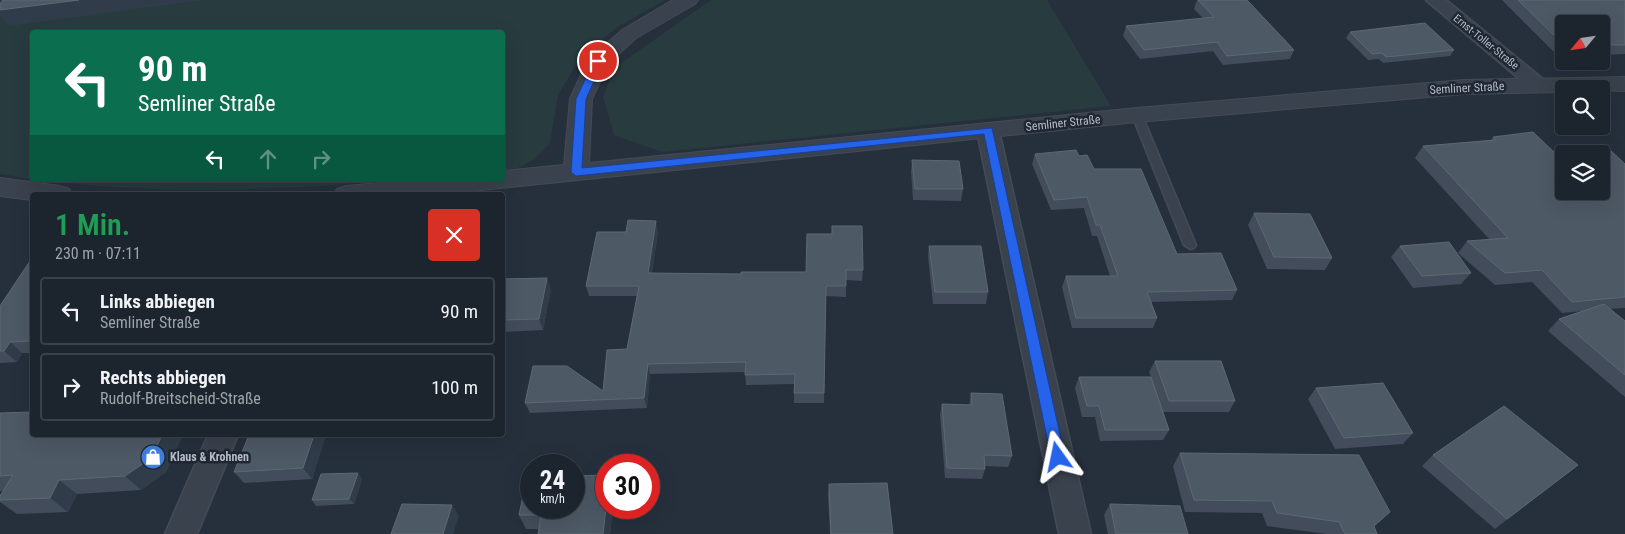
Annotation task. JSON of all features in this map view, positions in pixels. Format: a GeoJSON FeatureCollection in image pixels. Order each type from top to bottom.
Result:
{"type":"FeatureCollection","features":[{"type":"Feature","properties":{"kind":"street"},"geometry":{"type":"LineString","coordinates":[[576,172],[581,99],[598,61],[629,34],[688,0]]}},
{"type":"Feature","properties":{"kind":"street","name":"Ernst-Toller-Straße"},"geometry":{"type":"LineString","coordinates":[[1435,0],[1537,84]]}},
{"type":"Feature","properties":{"kind":"street","name":"Semliner Straße"},"geometry":{"type":"LineString","coordinates":[[505,180],[1137,116],[1464,87],[1537,84],[1625,84]]}},
{"type":"Feature","properties":{"kind":"street"},"geometry":{"type":"LineString","coordinates":[[988,131],[1075,534]]}},
{"type":"Feature","properties":{"kind":"street"},"geometry":{"type":"LineString","coordinates":[[376,192],[478,182]]}},
{"type":"Feature","properties":{"kind":"street"},"geometry":{"type":"LineString","coordinates":[[2,191],[30,193]]}},
{"type":"Feature","properties":{"kind":"street"},"geometry":{"type":"LineString","coordinates":[[181,534],[222,437]]}},
{"type":"Feature","properties":{"kind":"lane"},"geometry":{"type":"LineString","coordinates":[[1137,116],[1190,246]]}},
{"type":"Feature","properties":{"kind":"shaded area"},"geometry":{"type":"Polygon","coordinates":[[[0,0],[665,0],[616,28],[579,60],[558,95],[550,143],[533,160],[518,168],[505,170],[505,30],[30,30],[30,179],[0,174],[0,0]]]}},
{"type":"Feature","properties":{"kind":"shaded area"},"geometry":{"type":"Polygon","coordinates":[[[711,0],[1047,0],[1111,106],[662,152],[614,135],[603,97],[614,68],[711,0]]]}},
{"type":"Feature","properties":{"kind":"shaded area"},"geometry":{"type":"Polygon","coordinates":[[[61,182],[371,182],[306,187],[218,190],[87,185],[61,182]]]}},
{"type":"Feature","properties":{"kind":"building"},"geometry":{"type":"Polygon","coordinates":[[[3,0],[79,0],[0,10],[0,4],[3,0]]]}},
{"type":"Feature","properties":{"kind":"building"},"geometry":{"type":"Polygon","coordinates":[[[1198,0],[1247,0],[1294,50],[1227,56],[1217,42],[1144,50],[1126,26],[1214,17],[1198,0]]]}},
{"type":"Feature","properties":{"kind":"building"},"geometry":{"type":"Polygon","coordinates":[[[1518,0],[1625,0],[1625,45],[1610,45],[1610,15],[1555,15],[1555,36],[1518,0]]]}},
{"type":"Feature","properties":{"kind":"building"},"geometry":{"type":"Polygon","coordinates":[[[1425,23],[1454,50],[1386,57],[1382,53],[1372,54],[1350,32],[1425,23]]]}},
{"type":"Feature","properties":{"kind":"building"},"geometry":{"type":"Polygon","coordinates":[[[1533,132],[1555,153],[1555,200],[1610,200],[1610,150],[1625,164],[1625,297],[1572,302],[1542,270],[1505,273],[1467,241],[1508,238],[1423,146],[1496,140],[1493,137],[1533,132]]]}},
{"type":"Feature","properties":{"kind":"building"},"geometry":{"type":"Polygon","coordinates":[[[1076,150],[1079,156],[1087,155],[1094,169],[1141,169],[1177,254],[1221,253],[1237,290],[1147,292],[1157,318],[1076,318],[1066,276],[1118,276],[1100,225],[1096,225],[1087,197],[1054,200],[1035,154],[1076,150]]]}},
{"type":"Feature","properties":{"kind":"building"},"geometry":{"type":"Polygon","coordinates":[[[912,160],[959,161],[963,189],[915,189],[912,160]]]}},
{"type":"Feature","properties":{"kind":"building"},"geometry":{"type":"Polygon","coordinates":[[[1254,213],[1310,214],[1332,258],[1274,257],[1254,213]]]}},
{"type":"Feature","properties":{"kind":"building"},"geometry":{"type":"Polygon","coordinates":[[[628,220],[656,221],[648,273],[741,274],[741,272],[806,272],[807,234],[832,234],[832,226],[862,226],[863,270],[846,270],[846,286],[826,286],[824,393],[794,393],[795,374],[745,375],[746,362],[648,364],[644,398],[525,403],[533,366],[567,366],[603,391],[607,350],[627,349],[639,286],[586,286],[597,232],[626,232],[628,220]]]}},
{"type":"Feature","properties":{"kind":"building"},"geometry":{"type":"Polygon","coordinates":[[[1449,242],[1471,273],[1422,276],[1400,246],[1449,242]]]}},
{"type":"Feature","properties":{"kind":"building"},"geometry":{"type":"Polygon","coordinates":[[[929,246],[981,246],[988,292],[935,292],[929,246]]]}},
{"type":"Feature","properties":{"kind":"building"},"geometry":{"type":"Polygon","coordinates":[[[30,261],[30,341],[10,342],[4,351],[0,351],[0,306],[30,261]]]}},
{"type":"Feature","properties":{"kind":"building"},"geometry":{"type":"Polygon","coordinates":[[[547,278],[539,319],[505,320],[505,279],[547,278]]]}},
{"type":"Feature","properties":{"kind":"building"},"geometry":{"type":"Polygon","coordinates":[[[1604,304],[1625,321],[1625,375],[1559,319],[1604,304]]]}},
{"type":"Feature","properties":{"kind":"building"},"geometry":{"type":"Polygon","coordinates":[[[1155,361],[1221,361],[1235,401],[1169,401],[1155,361]]]}},
{"type":"Feature","properties":{"kind":"building"},"geometry":{"type":"Polygon","coordinates":[[[1079,377],[1151,377],[1169,430],[1105,430],[1099,406],[1087,406],[1079,377]]]}},
{"type":"Feature","properties":{"kind":"building"},"geometry":{"type":"Polygon","coordinates":[[[1383,383],[1413,433],[1344,438],[1316,388],[1383,383]]]}},
{"type":"Feature","properties":{"kind":"building"},"geometry":{"type":"Polygon","coordinates":[[[971,393],[1002,394],[1012,456],[984,455],[985,469],[947,468],[942,404],[972,405],[971,393]]]}},
{"type":"Feature","properties":{"kind":"building"},"geometry":{"type":"Polygon","coordinates":[[[1504,406],[1578,465],[1507,519],[1433,455],[1504,406]]]}},
{"type":"Feature","properties":{"kind":"building"},"geometry":{"type":"Polygon","coordinates":[[[30,412],[30,437],[161,437],[151,458],[125,476],[59,480],[50,498],[0,500],[0,496],[13,475],[0,476],[0,413],[30,412]]]}},
{"type":"Feature","properties":{"kind":"building"},"geometry":{"type":"Polygon","coordinates":[[[248,437],[313,437],[303,468],[234,472],[248,437]]]}},
{"type":"Feature","properties":{"kind":"building"},"geometry":{"type":"Polygon","coordinates":[[[1180,453],[1359,455],[1390,512],[1374,526],[1377,534],[1345,534],[1339,522],[1277,513],[1272,501],[1194,500],[1180,453]]]}},
{"type":"Feature","properties":{"kind":"building"},"geometry":{"type":"Polygon","coordinates":[[[358,473],[349,499],[312,500],[321,474],[358,473]]]}},
{"type":"Feature","properties":{"kind":"building"},"geometry":{"type":"Polygon","coordinates":[[[595,475],[595,519],[605,519],[603,534],[538,534],[540,519],[585,519],[585,476],[595,475]]]}},
{"type":"Feature","properties":{"kind":"building"},"geometry":{"type":"Polygon","coordinates":[[[887,483],[893,534],[831,534],[829,484],[887,483]]]}},
{"type":"Feature","properties":{"kind":"building"},"geometry":{"type":"Polygon","coordinates":[[[402,504],[452,505],[443,534],[391,534],[402,504]]]}},
{"type":"Feature","properties":{"kind":"building"},"geometry":{"type":"Polygon","coordinates":[[[1110,504],[1180,506],[1188,534],[1116,534],[1110,504]]]}},
{"type":"Feature","properties":{"kind":"place","name":"Klaus & Krohnen"},"geometry":{"type":"Point","coordinates":[153,457]}},
{"type":"Feature","properties":{"kind":"route"},"geometry":{"type":"LineString","coordinates":[[598,61],[581,99],[576,172],[988,131],[1058,457]]}}]}
